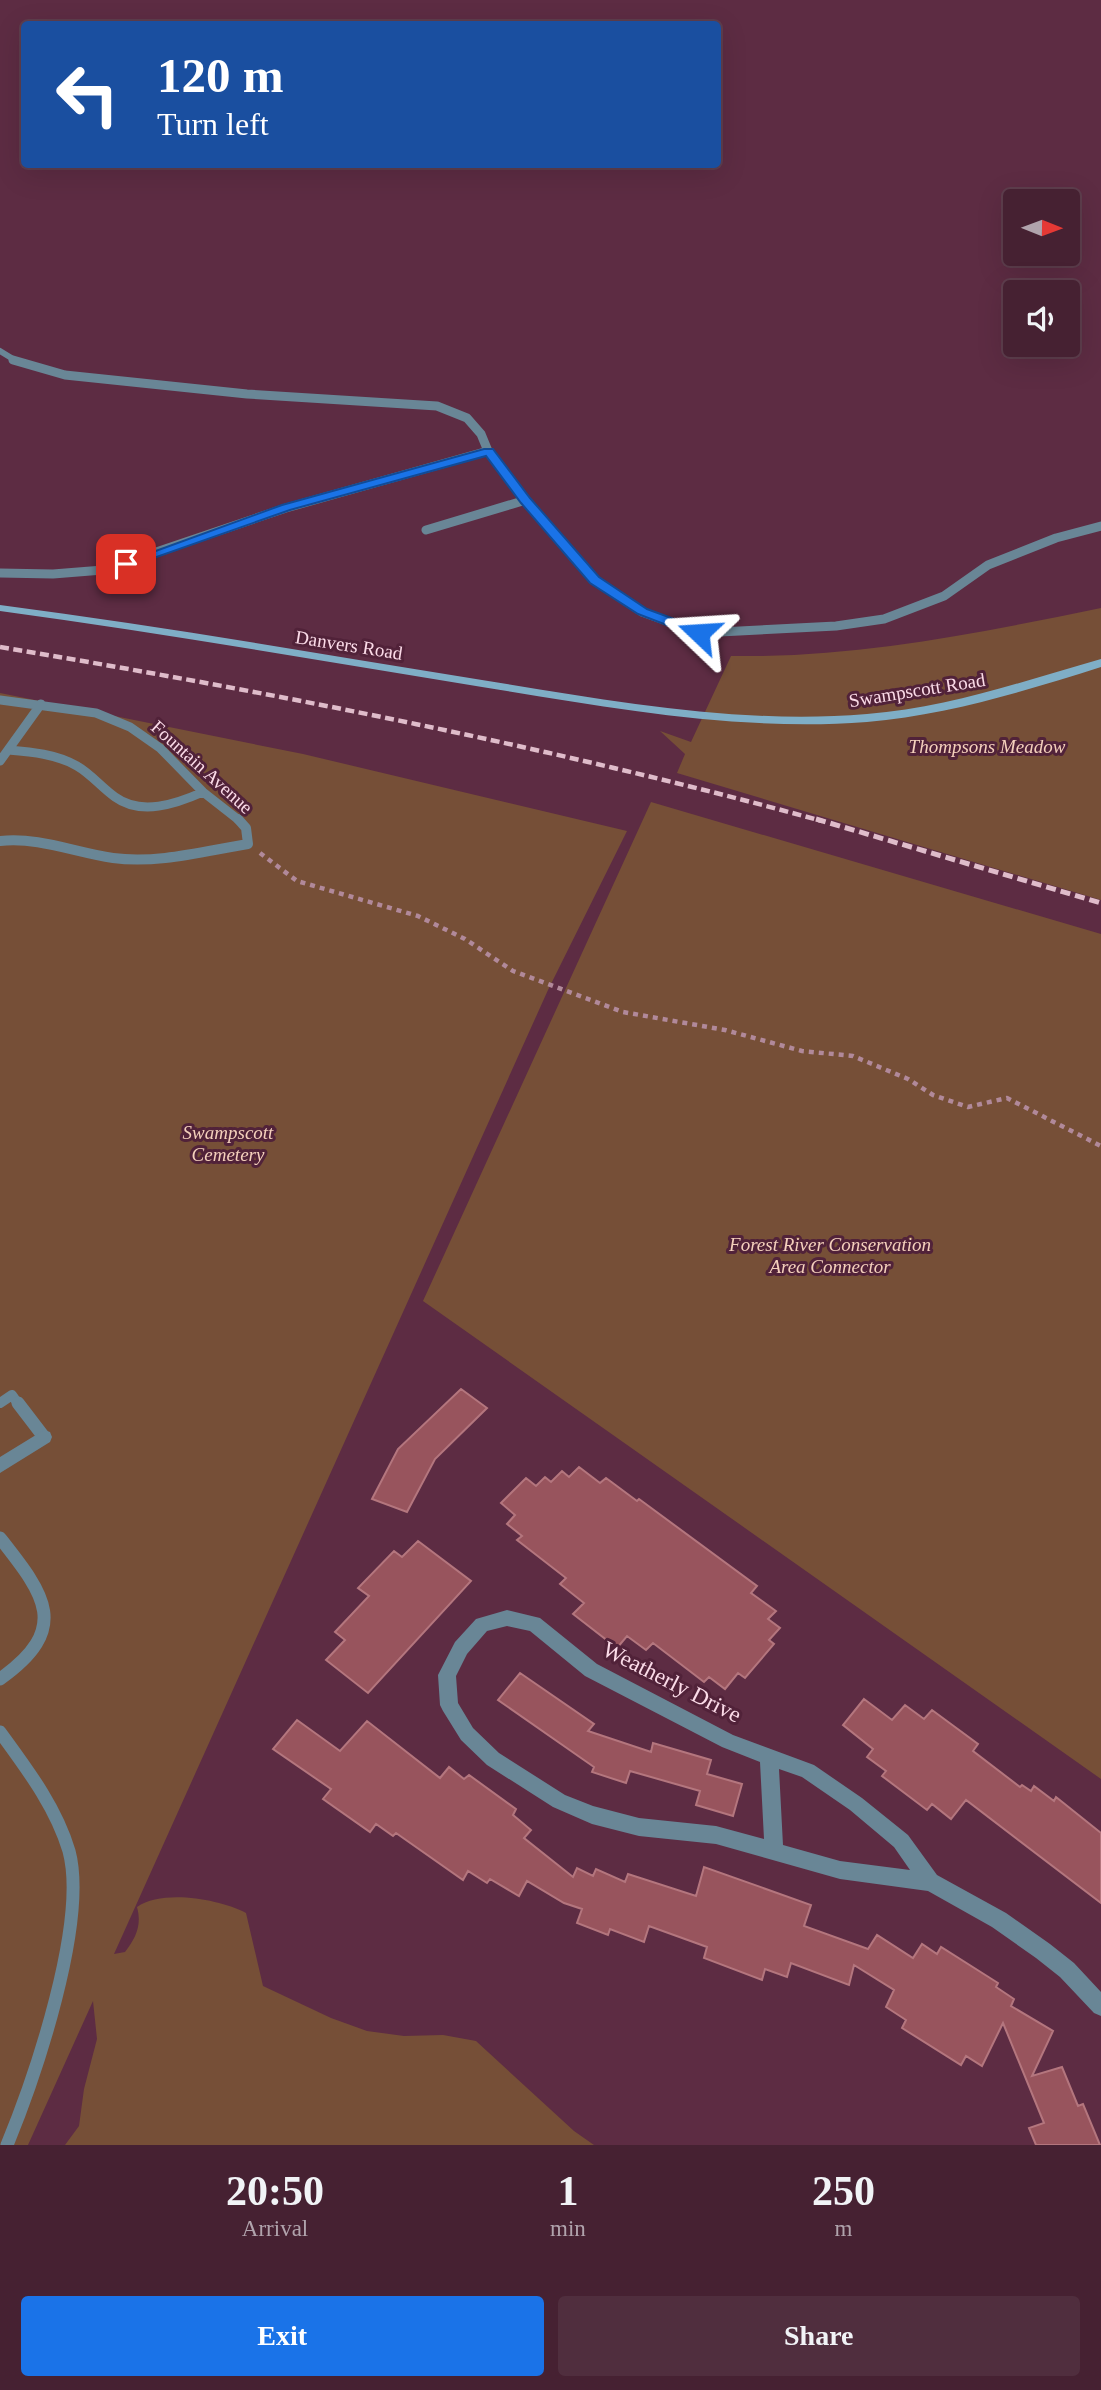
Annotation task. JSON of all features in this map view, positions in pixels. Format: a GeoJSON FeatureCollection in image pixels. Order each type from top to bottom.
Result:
{"type":"FeatureCollection","features":[{"type":"Feature","properties":{"kind":"street","name":"Danvers Road"},"geometry":{"type":"LineString","coordinates":[[0,608],[692,716]]}},
{"type":"Feature","properties":{"kind":"street","name":"Swampscott Road"},"geometry":{"type":"LineString","coordinates":[[692,716],[799,721],[904,714],[1011,692],[1101,663]]}},
{"type":"Feature","properties":{"kind":"street"},"geometry":{"type":"LineString","coordinates":[[0,1465],[44,1437]]}},
{"type":"Feature","properties":{"kind":"street","name":"Weatherly Drive"},"geometry":{"type":"LineString","coordinates":[[930,1882],[901,1841],[856,1804],[808,1771],[728,1741],[591,1670],[534,1624],[507,1618],[482,1625],[460,1648],[447,1675],[449,1705],[467,1734],[493,1759],[559,1801],[592,1815],[639,1827],[716,1835],[840,1870],[930,1882],[999,1920],[1043,1951],[1067,1970],[1101,2006]]}},
{"type":"Feature","properties":{"kind":"street"},"geometry":{"type":"LineString","coordinates":[[769,1756],[774,1852]]}},
{"type":"Feature","properties":{"kind":"lane"},"geometry":{"type":"LineString","coordinates":[[0,351],[14,361],[65,375],[247,394],[437,406],[467,418],[481,434],[488,451],[526,500],[594,580],[642,611],[699,633],[814,628],[884,619],[944,596],[988,565],[1056,538],[1101,526]]}},
{"type":"Feature","properties":{"kind":"lane"},"geometry":{"type":"LineString","coordinates":[[0,573],[53,574],[103,570],[286,508],[488,451]]}},
{"type":"Feature","properties":{"kind":"lane"},"geometry":{"type":"LineString","coordinates":[[426,530],[526,500]]}},
{"type":"Feature","properties":{"kind":"lane","name":"Fountain Avenue"},"geometry":{"type":"LineString","coordinates":[[0,700],[96,713],[130,727],[160,748],[203,792],[233,814],[246,828],[248,844]]}},
{"type":"Feature","properties":{"kind":"lane"},"geometry":{"type":"LineString","coordinates":[[0,761],[41,704]]}},
{"type":"Feature","properties":{"kind":"lane"},"geometry":{"type":"LineString","coordinates":[[8,750],[66,761],[92,775],[126,804],[141,807],[165,805],[203,792]]}},
{"type":"Feature","properties":{"kind":"lane"},"geometry":{"type":"LineString","coordinates":[[0,841],[36,840],[128,859],[167,857],[248,844]]}},
{"type":"Feature","properties":{"kind":"lane"},"geometry":{"type":"LineString","coordinates":[[0,1402],[12,1395],[44,1437]]}},
{"type":"Feature","properties":{"kind":"lane"},"geometry":{"type":"LineString","coordinates":[[0,1538],[43,1601],[44,1622],[35,1648],[20,1666],[0,1679]]}},
{"type":"Feature","properties":{"kind":"lane"},"geometry":{"type":"LineString","coordinates":[[0,1732],[43,1791],[62,1834],[74,1874],[70,1919],[57,1999],[31,2088],[7,2145]]}},
{"type":"Feature","properties":{"kind":"path"},"geometry":{"type":"LineString","coordinates":[[248,844],[298,881],[418,916],[465,939],[513,971],[623,1012],[725,1030],[802,1051],[853,1056],[908,1079],[933,1095],[968,1107],[1007,1098],[1101,1146]]}},
{"type":"Feature","properties":{"kind":"green space","name":"Thompsons Meadow"},"geometry":{"type":"Polygon","coordinates":[[[1101,608],[1101,900],[677,773],[685,754],[660,731],[691,742],[731,656],[778,656],[871,648],[963,635],[1101,608]]]}},
{"type":"Feature","properties":{"kind":"green space","name":"Swampscott Cemetery"},"geometry":{"type":"Polygon","coordinates":[[[0,693],[303,754],[627,831],[548,990],[114,1954],[125,1952],[129,1947],[138,1925],[137,1907],[148,1902],[161,1898],[191,1898],[235,1908],[246,1913],[263,1986],[331,2018],[367,2031],[404,2036],[443,2035],[476,2041],[574,2131],[594,2145],[65,2145],[79,2126],[84,2089],[97,2039],[93,2001],[28,2145],[0,2145],[0,693]]]}},
{"type":"Feature","properties":{"kind":"green space","name":"Forest River Conservation Area Connector"},"geometry":{"type":"Polygon","coordinates":[[[651,802],[1101,934],[1101,1779],[423,1301],[651,802]]]}},
{"type":"Feature","properties":{"kind":"building"},"geometry":{"type":"Polygon","coordinates":[[[461,1389],[487,1408],[435,1459],[407,1512],[372,1499],[398,1449],[461,1389]]]}},
{"type":"Feature","properties":{"kind":"building"},"geometry":{"type":"Polygon","coordinates":[[[579,1467],[600,1483],[606,1478],[637,1501],[639,1499],[757,1586],[751,1593],[776,1611],[768,1619],[780,1628],[769,1640],[774,1644],[745,1678],[738,1673],[725,1689],[709,1677],[704,1682],[653,1643],[646,1650],[627,1636],[617,1648],[573,1614],[584,1603],[560,1584],[566,1578],[517,1540],[522,1536],[507,1524],[515,1515],[501,1503],[526,1478],[536,1486],[545,1477],[551,1482],[562,1471],[569,1477],[579,1467]]]}},
{"type":"Feature","properties":{"kind":"building"},"geometry":{"type":"Polygon","coordinates":[[[418,1541],[471,1581],[368,1693],[326,1660],[345,1640],[335,1632],[369,1596],[358,1588],[394,1551],[402,1557],[418,1541]]]}},
{"type":"Feature","properties":{"kind":"building"},"geometry":{"type":"Polygon","coordinates":[[[520,1673],[594,1724],[588,1731],[651,1752],[653,1743],[711,1760],[707,1774],[742,1784],[733,1816],[696,1805],[700,1791],[630,1771],[626,1783],[592,1772],[594,1767],[498,1700],[520,1673]]]}},
{"type":"Feature","properties":{"kind":"building"},"geometry":{"type":"Polygon","coordinates":[[[864,1699],[892,1720],[905,1705],[924,1719],[932,1710],[978,1744],[973,1751],[1020,1787],[1022,1785],[1031,1791],[1034,1786],[1054,1801],[1056,1797],[1101,1833],[1101,1903],[966,1800],[951,1819],[932,1804],[927,1810],[882,1776],[886,1771],[867,1757],[873,1749],[843,1725],[864,1699]]]}},
{"type":"Feature","properties":{"kind":"building"},"geometry":{"type":"Polygon","coordinates":[[[297,1720],[340,1751],[367,1721],[440,1778],[449,1767],[464,1779],[469,1775],[516,1809],[513,1815],[531,1830],[524,1838],[573,1877],[577,1868],[593,1876],[596,1869],[625,1882],[628,1874],[696,1896],[704,1867],[811,1905],[804,1926],[868,1949],[877,1935],[913,1958],[922,1944],[937,1954],[941,1947],[998,1983],[996,1987],[1014,1999],[1011,2006],[1053,2031],[1032,2076],[1062,2067],[1078,2106],[1083,2104],[1100,2145],[1036,2145],[1029,2128],[1044,2123],[1003,2023],[982,2066],[966,2056],[961,2065],[902,2028],[906,2020],[886,2007],[894,1990],[854,1965],[849,1985],[791,1963],[787,1977],[765,1969],[762,1980],[704,1958],[707,1947],[649,1926],[644,1942],[610,1929],[608,1935],[577,1923],[582,1909],[564,1903],[527,1881],[519,1896],[490,1879],[487,1883],[468,1871],[463,1880],[396,1833],[393,1836],[376,1824],[370,1832],[323,1799],[331,1789],[273,1749],[297,1720]]]}},
{"type":"Feature","properties":{"kind":"railway"},"geometry":{"type":"LineString","coordinates":[[0,647],[207,683],[413,724],[618,769],[822,821]]}},
{"type":"Feature","properties":{"kind":"railway"},"geometry":{"type":"LineString","coordinates":[[816,819],[1101,903]]}},
{"type":"Feature","properties":{"kind":"route"},"geometry":{"type":"LineString","coordinates":[[126,564],[286,508],[488,451],[594,580],[642,611],[699,633]]}}]}
